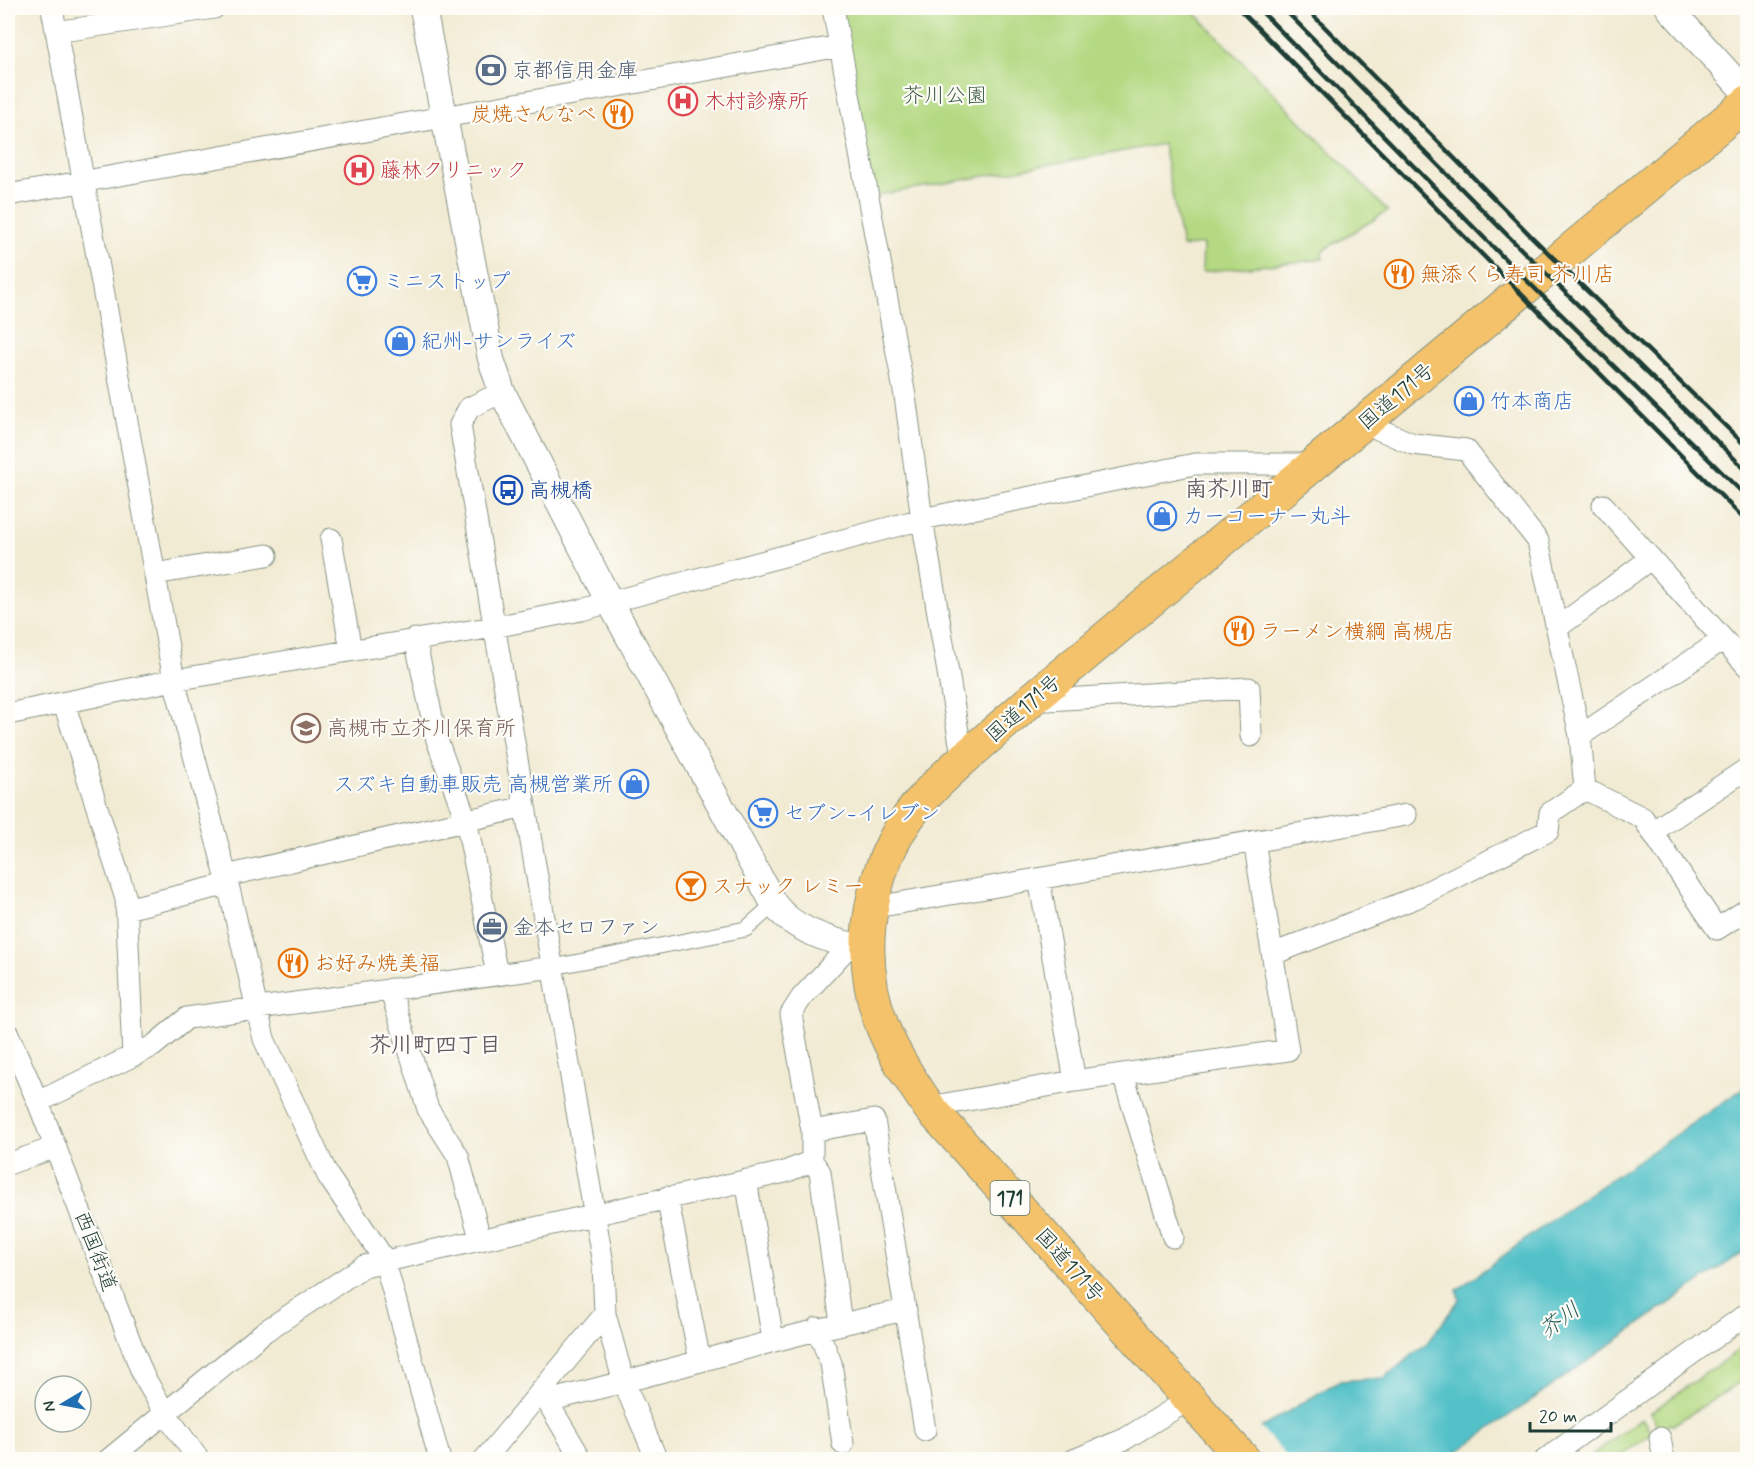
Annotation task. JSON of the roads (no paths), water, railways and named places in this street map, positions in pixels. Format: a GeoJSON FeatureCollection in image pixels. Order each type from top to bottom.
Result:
{"type":"FeatureCollection","features":[{"type":"Feature","properties":{"kind":"highway","name":"国道171号"},"geometry":{"type":"LineString","coordinates":[[1244,1460],[929,1107],[897,1059],[883,1027],[859,947],[885,859],[901,829],[927,794],[1030,701],[1748,102]]}},
{"type":"Feature","properties":{"kind":"street"},"geometry":{"type":"LineString","coordinates":[[51,8],[174,680],[227,880],[264,1039],[328,1176],[384,1259],[440,1460]]}},
{"type":"Feature","properties":{"kind":"street"},"geometry":{"type":"LineString","coordinates":[[56,33],[214,8]]}},
{"type":"Feature","properties":{"kind":"street"},"geometry":{"type":"LineString","coordinates":[[423,8],[491,360],[502,392],[610,602],[774,904],[795,924],[859,947],[802,997],[791,1014],[812,1131],[812,1161],[820,1172],[841,1323]]}},
{"type":"Feature","properties":{"kind":"street"},"geometry":{"type":"LineString","coordinates":[[833,8],[904,396],[922,519],[963,760]]}},
{"type":"Feature","properties":{"kind":"street"},"geometry":{"type":"LineString","coordinates":[[1669,8],[1748,95]]}},
{"type":"Feature","properties":{"kind":"street"},"geometry":{"type":"LineString","coordinates":[[8,195],[840,46]]}},
{"type":"Feature","properties":{"kind":"street"},"geometry":{"type":"LineString","coordinates":[[502,392],[470,408],[460,425],[603,1264],[605,1314],[624,1383],[657,1460]]}},
{"type":"Feature","properties":{"kind":"street"},"geometry":{"type":"LineString","coordinates":[[1364,423],[1413,444],[1466,450],[1538,541],[1580,736],[1585,789]]}},
{"type":"Feature","properties":{"kind":"street"},"geometry":{"type":"LineString","coordinates":[[8,714],[174,680],[494,627],[610,602],[922,519],[1195,465],[1314,464]]}},
{"type":"Feature","properties":{"kind":"street"},"geometry":{"type":"LineString","coordinates":[[1603,505],[1748,667]]}},
{"type":"Feature","properties":{"kind":"street"},"geometry":{"type":"LineString","coordinates":[[331,539],[351,650]]}},
{"type":"Feature","properties":{"kind":"street"},"geometry":{"type":"LineString","coordinates":[[155,574],[267,555]]}},
{"type":"Feature","properties":{"kind":"street"},"geometry":{"type":"LineString","coordinates":[[1557,628],[1650,559]]}},
{"type":"Feature","properties":{"kind":"street"},"geometry":{"type":"LineString","coordinates":[[415,639],[436,740],[466,820],[497,974]]}},
{"type":"Feature","properties":{"kind":"street"},"geometry":{"type":"LineString","coordinates":[[1580,736],[1722,640]]}},
{"type":"Feature","properties":{"kind":"street"},"geometry":{"type":"LineString","coordinates":[[1030,701],[1248,688],[1251,736]]}},
{"type":"Feature","properties":{"kind":"street"},"geometry":{"type":"LineString","coordinates":[[64,703],[126,898],[132,1056]]}},
{"type":"Feature","properties":{"kind":"street"},"geometry":{"type":"LineString","coordinates":[[1652,832],[1748,768]]}},
{"type":"Feature","properties":{"kind":"street"},"geometry":{"type":"LineString","coordinates":[[1585,789],[1643,818],[1717,929],[1748,909]]}},
{"type":"Feature","properties":{"kind":"street"},"geometry":{"type":"LineString","coordinates":[[1273,954],[1415,898],[1548,831],[1550,813],[1585,789]]}},
{"type":"Feature","properties":{"kind":"street"},"geometry":{"type":"LineString","coordinates":[[126,909],[227,880],[525,807]]}},
{"type":"Feature","properties":{"kind":"street"},"geometry":{"type":"LineString","coordinates":[[870,908],[1406,815]]}},
{"type":"Feature","properties":{"kind":"street"},"geometry":{"type":"LineString","coordinates":[[929,1107],[1288,1050],[1254,842]]}},
{"type":"Feature","properties":{"kind":"street"},"geometry":{"type":"LineString","coordinates":[[1039,879],[1075,1082]]}},
{"type":"Feature","properties":{"kind":"street"},"geometry":{"type":"LineString","coordinates":[[38,1102],[153,1046],[187,1018],[553,967],[746,929],[774,904]]}},
{"type":"Feature","properties":{"kind":"street"},"geometry":{"type":"LineString","coordinates":[[390,989],[428,1109],[458,1156],[480,1238]]}},
{"type":"Feature","properties":{"kind":"street","name":"西国街道"},"geometry":{"type":"LineString","coordinates":[[8,1039],[38,1102],[143,1374],[165,1413],[199,1460]]}},
{"type":"Feature","properties":{"kind":"street"},"geometry":{"type":"LineString","coordinates":[[1124,1075],[1173,1237]]}},
{"type":"Feature","properties":{"kind":"street"},"geometry":{"type":"LineString","coordinates":[[812,1131],[874,1120],[925,1430]]}},
{"type":"Feature","properties":{"kind":"street"},"geometry":{"type":"LineString","coordinates":[[8,1164],[56,1147]]}},
{"type":"Feature","properties":{"kind":"street"},"geometry":{"type":"LineString","coordinates":[[108,1460],[264,1332],[364,1266],[384,1259],[785,1172],[812,1161]]}},
{"type":"Feature","properties":{"kind":"street"},"geometry":{"type":"LineString","coordinates":[[746,1180],[773,1340]]}},
{"type":"Feature","properties":{"kind":"street"},"geometry":{"type":"LineString","coordinates":[[668,1197],[700,1361]]}},
{"type":"Feature","properties":{"kind":"street"},"geometry":{"type":"LineString","coordinates":[[544,1396],[624,1383],[817,1328],[906,1310]]}},
{"type":"Feature","properties":{"kind":"street"},"geometry":{"type":"LineString","coordinates":[[1545,1460],[1748,1313]]}},
{"type":"Feature","properties":{"kind":"street"},"geometry":{"type":"LineString","coordinates":[[484,1460],[544,1396],[605,1314]]}},
{"type":"Feature","properties":{"kind":"street"},"geometry":{"type":"LineString","coordinates":[[817,1328],[831,1363],[843,1444]]}},
{"type":"Feature","properties":{"kind":"street"},"geometry":{"type":"LineString","coordinates":[[544,1396],[582,1460]]}},
{"type":"Feature","properties":{"kind":"street"},"geometry":{"type":"LineString","coordinates":[[1074,1460],[1198,1408]]}},
{"type":"Feature","properties":{"kind":"street"},"geometry":{"type":"LineString","coordinates":[[1660,1438],[1664,1460]]}},
{"type":"Feature","properties":{"kind":"water","name":"芥川"},"geometry":{"type":"Polygon","coordinates":[[[1747,1086],[1747,1249],[1446,1460],[1201,1460],[1244,1438],[1339,1381],[1384,1378],[1427,1343],[1459,1300],[1457,1290],[1561,1213],[1747,1086]]]}},
{"type":"Feature","properties":{"kind":"railway"},"geometry":{"type":"LineString","coordinates":[[1238,8],[1748,523]]}},
{"type":"Feature","properties":{"kind":"railway"},"geometry":{"type":"LineString","coordinates":[[1258,8],[1505,259],[1748,498]]}},
{"type":"Feature","properties":{"kind":"railway"},"geometry":{"type":"LineString","coordinates":[[1283,8],[1519,247],[1748,472]]}},
{"type":"Feature","properties":{"kind":"railway"},"geometry":{"type":"LineString","coordinates":[[1306,8],[1532,237],[1748,448]]}},
{"type":"Feature","properties":{"kind":"place","name":"京都信用金庫"},"geometry":{"type":"Point","coordinates":[491,70]}},
{"type":"Feature","properties":{"kind":"place","name":"木村診療所"},"geometry":{"type":"Point","coordinates":[683,101]}},
{"type":"Feature","properties":{"kind":"place","name":"炭焼さんなべ"},"geometry":{"type":"Point","coordinates":[618,114]}},
{"type":"Feature","properties":{"kind":"place","name":"藤林クリニック"},"geometry":{"type":"Point","coordinates":[359,170]}},
{"type":"Feature","properties":{"kind":"place","name":"無添くら寿司 芥川店"},"geometry":{"type":"Point","coordinates":[1399,274]}},
{"type":"Feature","properties":{"kind":"place","name":"ミニストップ"},"geometry":{"type":"Point","coordinates":[362,281]}},
{"type":"Feature","properties":{"kind":"place","name":"紀州-サンライズ"},"geometry":{"type":"Point","coordinates":[400,341]}},
{"type":"Feature","properties":{"kind":"place","name":"竹本商店"},"geometry":{"type":"Point","coordinates":[1469,401]}},
{"type":"Feature","properties":{"kind":"place","name":"高槻橋"},"geometry":{"type":"Point","coordinates":[508,490]}},
{"type":"Feature","properties":{"kind":"place","name":"カーコーナー丸斗"},"geometry":{"type":"Point","coordinates":[1162,516]}},
{"type":"Feature","properties":{"kind":"place","name":"ラーメン横綱 高槻店"},"geometry":{"type":"Point","coordinates":[1239,631]}},
{"type":"Feature","properties":{"kind":"place","name":"高槻市立芥川保育所"},"geometry":{"type":"Point","coordinates":[306,728]}},
{"type":"Feature","properties":{"kind":"place","name":"スズキ自動車販売 高槻営業所"},"geometry":{"type":"Point","coordinates":[634,784]}},
{"type":"Feature","properties":{"kind":"place","name":"セブン-イレブン"},"geometry":{"type":"Point","coordinates":[763,813]}},
{"type":"Feature","properties":{"kind":"place","name":"スナック レミー"},"geometry":{"type":"Point","coordinates":[691,886]}},
{"type":"Feature","properties":{"kind":"place","name":"金本セロファン"},"geometry":{"type":"Point","coordinates":[492,927]}},
{"type":"Feature","properties":{"kind":"place","name":"お好み焼美福"},"geometry":{"type":"Point","coordinates":[293,963]}},
{"type":"Feature","properties":{"kind":"district","name":"南芥川町"},"geometry":{"type":"Point","coordinates":[1229,488]}},
{"type":"Feature","properties":{"kind":"district","name":"芥川町四丁目"},"geometry":{"type":"Point","coordinates":[435,1044]}},
{"type":"Feature","properties":{"kind":"park label","name":"芥川公園"},"geometry":{"type":"Point","coordinates":[945,95]}}]}
